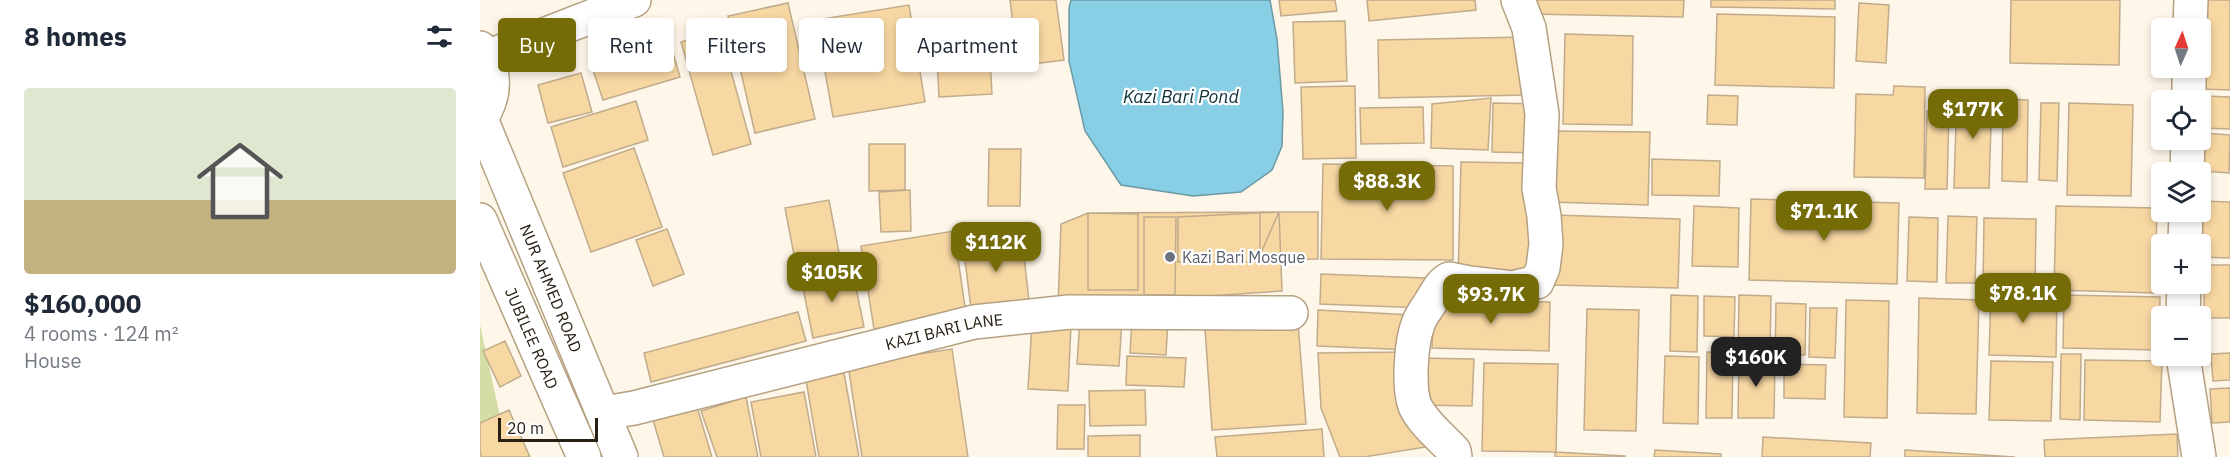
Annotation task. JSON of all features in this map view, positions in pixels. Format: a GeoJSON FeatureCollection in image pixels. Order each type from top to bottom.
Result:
{"type":"FeatureCollection","features":[{"type":"Feature","properties":{"kind":"street"},"geometry":{"type":"LineString","coordinates":[[480,119],[489,105],[493,89],[492,73],[483,53],[634,0]]}},
{"type":"Feature","properties":{"kind":"street"},"geometry":{"type":"LineString","coordinates":[[1455,457],[1454,451],[1420,415],[1414,403],[1412,357],[1418,324],[1444,281],[1449,279],[1512,288],[1537,282],[1543,268],[1546,244],[1539,188],[1542,114],[1529,28],[1518,0]]}},
{"type":"Feature","properties":{"kind":"street"},"geometry":{"type":"LineString","coordinates":[[2190,18],[2191,0]]}},
{"type":"Feature","properties":{"kind":"street","name":"NUR AHMED ROAD"},"geometry":{"type":"LineString","coordinates":[[480,119],[621,457]]}},
{"type":"Feature","properties":{"kind":"street","name":"JUBILEE ROAD"},"geometry":{"type":"LineString","coordinates":[[480,220],[584,457]]}},
{"type":"Feature","properties":{"kind":"street","name":"KAZI BARI LANE"},"geometry":{"type":"LineString","coordinates":[[604,413],[634,408],[974,322],[1069,312],[1291,314]]}},
{"type":"Feature","properties":{"kind":"street"},"geometry":{"type":"LineString","coordinates":[[2184,366],[2199,457]]}},
{"type":"Feature","properties":{"kind":"green space"},"geometry":{"type":"Polygon","coordinates":[[[480,325],[509,457],[480,457],[480,325]]]}},
{"type":"Feature","properties":{"kind":"water","name":"Kazi Bari Pond"},"geometry":{"type":"Polygon","coordinates":[[[1071,0],[1270,0],[1277,39],[1283,112],[1282,146],[1272,170],[1241,192],[1193,196],[1121,185],[1085,131],[1069,61],[1071,0]]]}},
{"type":"Feature","properties":{"kind":"building"},"geometry":{"type":"Polygon","coordinates":[[[1010,0],[1056,0],[1064,60],[1039,63],[1039,18],[1012,18],[1010,0]]]}},
{"type":"Feature","properties":{"kind":"building"},"geometry":{"type":"Polygon","coordinates":[[[1279,0],[1335,0],[1337,11],[1281,16],[1279,0]]]}},
{"type":"Feature","properties":{"kind":"building"},"geometry":{"type":"Polygon","coordinates":[[[1367,0],[1475,0],[1476,10],[1369,21],[1367,0]]]}},
{"type":"Feature","properties":{"kind":"building"},"geometry":{"type":"Polygon","coordinates":[[[1531,0],[1684,0],[1683,17],[1530,14],[1531,0]]]}},
{"type":"Feature","properties":{"kind":"building"},"geometry":{"type":"Polygon","coordinates":[[[1711,0],[1835,0],[1835,9],[1711,7],[1711,0]]]}},
{"type":"Feature","properties":{"kind":"building"},"geometry":{"type":"Polygon","coordinates":[[[2011,0],[2120,0],[2119,65],[2010,63],[2011,0]]]}},
{"type":"Feature","properties":{"kind":"building"},"geometry":{"type":"Polygon","coordinates":[[[2205,0],[2230,0],[2230,90],[2202,89],[2202,78],[2211,78],[2211,18],[2204,18],[2205,0]]]}},
{"type":"Feature","properties":{"kind":"building"},"geometry":{"type":"Polygon","coordinates":[[[788,3],[799,50],[799,72],[804,72],[815,119],[755,133],[741,72],[787,72],[787,18],[728,18],[728,16],[788,3]]]}},
{"type":"Feature","properties":{"kind":"building"},"geometry":{"type":"Polygon","coordinates":[[[1859,3],[1889,5],[1886,63],[1856,61],[1859,3]]]}},
{"type":"Feature","properties":{"kind":"building"},"geometry":{"type":"Polygon","coordinates":[[[909,5],[911,18],[896,18],[896,72],[920,72],[925,102],[833,117],[825,72],[884,72],[884,18],[828,18],[909,5]]]}},
{"type":"Feature","properties":{"kind":"building"},"geometry":{"type":"Polygon","coordinates":[[[1717,14],[1835,17],[1834,88],[1715,85],[1717,14]]]}},
{"type":"Feature","properties":{"kind":"building"},"geometry":{"type":"Polygon","coordinates":[[[1345,21],[1347,81],[1295,83],[1293,22],[1345,21]]]}},
{"type":"Feature","properties":{"kind":"building"},"geometry":{"type":"Polygon","coordinates":[[[1565,34],[1633,36],[1632,125],[1563,124],[1565,34]]]}},
{"type":"Feature","properties":{"kind":"building"},"geometry":{"type":"Polygon","coordinates":[[[1524,37],[1525,95],[1379,98],[1378,40],[1524,37]]]}},
{"type":"Feature","properties":{"kind":"building"},"geometry":{"type":"Polygon","coordinates":[[[686,41],[686,60],[681,42],[686,41]]]}},
{"type":"Feature","properties":{"kind":"building"},"geometry":{"type":"Polygon","coordinates":[[[674,56],[680,77],[603,100],[594,72],[674,72],[674,56]]]}},
{"type":"Feature","properties":{"kind":"building"},"geometry":{"type":"Polygon","coordinates":[[[689,72],[731,72],[751,144],[713,155],[689,72]]]}},
{"type":"Feature","properties":{"kind":"building"},"geometry":{"type":"Polygon","coordinates":[[[938,72],[991,72],[992,94],[939,97],[938,72]]]}},
{"type":"Feature","properties":{"kind":"building"},"geometry":{"type":"Polygon","coordinates":[[[581,73],[592,112],[548,123],[538,85],[581,73]]]}},
{"type":"Feature","properties":{"kind":"building"},"geometry":{"type":"Polygon","coordinates":[[[1355,86],[1356,158],[1303,159],[1301,87],[1355,86]]]}},
{"type":"Feature","properties":{"kind":"building"},"geometry":{"type":"Polygon","coordinates":[[[1894,86],[1925,87],[1924,178],[1854,177],[1856,94],[1893,95],[1894,86]]]}},
{"type":"Feature","properties":{"kind":"building"},"geometry":{"type":"Polygon","coordinates":[[[1957,91],[1992,92],[1989,188],[1954,188],[1957,91]]]}},
{"type":"Feature","properties":{"kind":"building"},"geometry":{"type":"Polygon","coordinates":[[[1708,95],[1738,96],[1737,125],[1707,124],[1708,95]]]}},
{"type":"Feature","properties":{"kind":"building"},"geometry":{"type":"Polygon","coordinates":[[[2211,96],[2230,97],[2230,129],[2211,128],[2211,96]]]}},
{"type":"Feature","properties":{"kind":"building"},"geometry":{"type":"Polygon","coordinates":[[[1491,98],[1488,150],[1431,148],[1432,104],[1491,98]]]}},
{"type":"Feature","properties":{"kind":"building"},"geometry":{"type":"Polygon","coordinates":[[[2003,99],[2028,100],[2027,182],[2002,181],[2003,99]]]}},
{"type":"Feature","properties":{"kind":"building"},"geometry":{"type":"Polygon","coordinates":[[[636,101],[648,140],[563,167],[551,127],[636,101]]]}},
{"type":"Feature","properties":{"kind":"building"},"geometry":{"type":"Polygon","coordinates":[[[1493,103],[1538,104],[1536,153],[1492,152],[1493,103]]]}},
{"type":"Feature","properties":{"kind":"building"},"geometry":{"type":"Polygon","coordinates":[[[2041,103],[2059,103],[2057,181],[2039,180],[2041,103]]]}},
{"type":"Feature","properties":{"kind":"building"},"geometry":{"type":"Polygon","coordinates":[[[2069,103],[2133,105],[2131,196],[2067,195],[2069,103]]]}},
{"type":"Feature","properties":{"kind":"building"},"geometry":{"type":"Polygon","coordinates":[[[1423,107],[1424,143],[1361,144],[1360,108],[1423,107]]]}},
{"type":"Feature","properties":{"kind":"building"},"geometry":{"type":"Polygon","coordinates":[[[1927,111],[1949,111],[1947,189],[1925,189],[1927,111]]]}},
{"type":"Feature","properties":{"kind":"building"},"geometry":{"type":"Polygon","coordinates":[[[1551,131],[1650,132],[1648,205],[1549,202],[1551,131]]]}},
{"type":"Feature","properties":{"kind":"building"},"geometry":{"type":"Polygon","coordinates":[[[2211,134],[2230,135],[2229,173],[2211,172],[2211,162],[2202,162],[2203,150],[2211,150],[2211,134]]]}},
{"type":"Feature","properties":{"kind":"building"},"geometry":{"type":"Polygon","coordinates":[[[869,144],[905,144],[905,190],[869,191],[869,144]]]}},
{"type":"Feature","properties":{"kind":"building"},"geometry":{"type":"Polygon","coordinates":[[[634,148],[662,227],[591,252],[563,173],[634,148]]]}},
{"type":"Feature","properties":{"kind":"building"},"geometry":{"type":"Polygon","coordinates":[[[989,149],[1021,149],[1020,206],[988,206],[989,149]]]}},
{"type":"Feature","properties":{"kind":"building"},"geometry":{"type":"Polygon","coordinates":[[[1652,159],[1720,161],[1719,196],[1652,195],[1652,159]]]}},
{"type":"Feature","properties":{"kind":"building"},"geometry":{"type":"Polygon","coordinates":[[[1461,162],[1533,163],[1530,281],[1458,279],[1461,162]]]}},
{"type":"Feature","properties":{"kind":"building"},"geometry":{"type":"Polygon","coordinates":[[[1323,164],[1453,166],[1453,260],[1321,259],[1323,164]]]}},
{"type":"Feature","properties":{"kind":"building"},"geometry":{"type":"Polygon","coordinates":[[[910,190],[911,231],[881,232],[879,192],[910,190]]]}},
{"type":"Feature","properties":{"kind":"building"},"geometry":{"type":"Polygon","coordinates":[[[1751,199],[1899,203],[1897,284],[1749,280],[1751,199]]]}},
{"type":"Feature","properties":{"kind":"building"},"geometry":{"type":"Polygon","coordinates":[[[829,200],[842,269],[798,276],[785,208],[829,200]]]}},
{"type":"Feature","properties":{"kind":"building"},"geometry":{"type":"Polygon","coordinates":[[[2211,201],[2230,202],[2230,258],[2211,257],[2211,234],[2201,234],[2201,222],[2211,222],[2211,201]]]}},
{"type":"Feature","properties":{"kind":"building"},"geometry":{"type":"Polygon","coordinates":[[[1694,206],[1739,208],[1738,267],[1692,266],[1694,206]]]}},
{"type":"Feature","properties":{"kind":"building"},"geometry":{"type":"Polygon","coordinates":[[[2056,206],[2151,208],[2151,222],[2157,222],[2156,234],[2151,234],[2151,293],[2054,290],[2056,206]]]}},
{"type":"Feature","properties":{"kind":"building"},"geometry":{"type":"Polygon","coordinates":[[[1260,212],[1318,212],[1318,259],[1260,260],[1260,212]]]}},
{"type":"Feature","properties":{"kind":"building","name":"Kazi Bari Mosque"},"geometry":{"type":"Polygon","coordinates":[[[1279,212],[1282,291],[1058,306],[1061,224],[1088,213],[1279,212]]]}},
{"type":"Feature","properties":{"kind":"building"},"geometry":{"type":"Polygon","coordinates":[[[1279,212],[1257,262],[1178,262],[1178,217],[1279,212]]]}},
{"type":"Feature","properties":{"kind":"building"},"geometry":{"type":"Polygon","coordinates":[[[1088,213],[1138,214],[1138,290],[1088,290],[1088,213]]]}},
{"type":"Feature","properties":{"kind":"building"},"geometry":{"type":"Polygon","coordinates":[[[1554,215],[1680,219],[1678,288],[1552,285],[1554,215]]]}},
{"type":"Feature","properties":{"kind":"building"},"geometry":{"type":"Polygon","coordinates":[[[1948,216],[1977,217],[1975,283],[1946,283],[1948,216]]]}},
{"type":"Feature","properties":{"kind":"building"},"geometry":{"type":"Polygon","coordinates":[[[1144,217],[1176,217],[1175,295],[1144,295],[1144,217]]]}},
{"type":"Feature","properties":{"kind":"building"},"geometry":{"type":"Polygon","coordinates":[[[1909,217],[1938,218],[1937,282],[1907,281],[1909,217]]]}},
{"type":"Feature","properties":{"kind":"building"},"geometry":{"type":"Polygon","coordinates":[[[1984,218],[2036,219],[2035,288],[1983,287],[1984,218]]]}},
{"type":"Feature","properties":{"kind":"building"},"geometry":{"type":"Polygon","coordinates":[[[667,229],[684,274],[653,286],[636,240],[667,229]]]}},
{"type":"Feature","properties":{"kind":"building"},"geometry":{"type":"Polygon","coordinates":[[[1021,230],[1030,309],[972,316],[962,237],[1021,230]]]}},
{"type":"Feature","properties":{"kind":"building"},"geometry":{"type":"Polygon","coordinates":[[[954,231],[966,314],[874,329],[861,246],[954,231]]]}},
{"type":"Feature","properties":{"kind":"building"},"geometry":{"type":"Polygon","coordinates":[[[2211,265],[2230,265],[2230,318],[2211,318],[2211,306],[2204,306],[2204,294],[2211,294],[2211,265]]]}},
{"type":"Feature","properties":{"kind":"building"},"geometry":{"type":"Polygon","coordinates":[[[852,268],[864,327],[813,338],[801,278],[852,268]]]}},
{"type":"Feature","properties":{"kind":"building"},"geometry":{"type":"Polygon","coordinates":[[[1321,274],[1425,278],[1424,308],[1320,304],[1321,274]]]}},
{"type":"Feature","properties":{"kind":"building"},"geometry":{"type":"Polygon","coordinates":[[[1991,292],[2057,293],[2056,357],[1989,355],[1991,292]]]}},
{"type":"Feature","properties":{"kind":"building"},"geometry":{"type":"Polygon","coordinates":[[[1671,295],[1698,296],[1697,352],[1670,351],[1671,295]]]}},
{"type":"Feature","properties":{"kind":"building"},"geometry":{"type":"Polygon","coordinates":[[[1739,295],[1771,296],[1770,356],[1738,356],[1739,295]]]}},
{"type":"Feature","properties":{"kind":"building"},"geometry":{"type":"Polygon","coordinates":[[[2064,295],[2160,297],[2160,306],[2151,306],[2151,350],[2063,348],[2064,295]]]}},
{"type":"Feature","properties":{"kind":"building"},"geometry":{"type":"Polygon","coordinates":[[[1704,296],[1735,297],[1734,337],[1704,336],[1704,296]]]}},
{"type":"Feature","properties":{"kind":"building"},"geometry":{"type":"Polygon","coordinates":[[[1919,298],[1979,300],[1976,414],[1917,413],[1919,298]]]}},
{"type":"Feature","properties":{"kind":"building"},"geometry":{"type":"Polygon","coordinates":[[[1434,299],[1550,302],[1549,351],[1432,348],[1434,299]]]}},
{"type":"Feature","properties":{"kind":"building"},"geometry":{"type":"Polygon","coordinates":[[[1846,300],[1889,301],[1887,418],[1844,417],[1846,300]]]}},
{"type":"Feature","properties":{"kind":"building"},"geometry":{"type":"Polygon","coordinates":[[[1776,303],[1806,304],[1805,355],[1775,354],[1776,303]]]}},
{"type":"Feature","properties":{"kind":"building"},"geometry":{"type":"Polygon","coordinates":[[[1810,308],[1837,308],[1835,358],[1809,357],[1810,308]]]}},
{"type":"Feature","properties":{"kind":"building"},"geometry":{"type":"Polygon","coordinates":[[[1587,309],[1639,310],[1636,431],[1584,430],[1587,309]]]}},
{"type":"Feature","properties":{"kind":"building"},"geometry":{"type":"Polygon","coordinates":[[[1318,310],[1412,315],[1411,350],[1317,346],[1318,310]]]}},
{"type":"Feature","properties":{"kind":"building"},"geometry":{"type":"Polygon","coordinates":[[[798,312],[806,341],[651,382],[644,353],[798,312]]]}},
{"type":"Feature","properties":{"kind":"building"},"geometry":{"type":"Polygon","coordinates":[[[1080,318],[1122,320],[1119,366],[1077,364],[1080,318]]]}},
{"type":"Feature","properties":{"kind":"building"},"geometry":{"type":"Polygon","coordinates":[[[1132,319],[1168,320],[1166,355],[1130,353],[1132,319]]]}},
{"type":"Feature","properties":{"kind":"building"},"geometry":{"type":"Polygon","coordinates":[[[1032,323],[1071,325],[1068,391],[1028,389],[1032,323]]]}},
{"type":"Feature","properties":{"kind":"building"},"geometry":{"type":"Polygon","coordinates":[[[1298,323],[1306,424],[1212,430],[1205,329],[1298,323]]]}},
{"type":"Feature","properties":{"kind":"building"},"geometry":{"type":"Polygon","coordinates":[[[505,341],[521,376],[500,387],[483,351],[505,341]]]}},
{"type":"Feature","properties":{"kind":"building"},"geometry":{"type":"Polygon","coordinates":[[[952,349],[968,457],[862,457],[848,365],[952,349]]]}},
{"type":"Feature","properties":{"kind":"building"},"geometry":{"type":"Polygon","coordinates":[[[1405,352],[1438,445],[1364,457],[1340,457],[1321,408],[1318,353],[1405,352]]]}},
{"type":"Feature","properties":{"kind":"building"},"geometry":{"type":"Polygon","coordinates":[[[1707,352],[1733,353],[1732,418],[1706,418],[1707,352]]]}},
{"type":"Feature","properties":{"kind":"building"},"geometry":{"type":"Polygon","coordinates":[[[2230,353],[2230,380],[2213,381],[2211,354],[2230,353]]]}},
{"type":"Feature","properties":{"kind":"building"},"geometry":{"type":"Polygon","coordinates":[[[2061,354],[2081,354],[2080,420],[2060,419],[2061,354]]]}},
{"type":"Feature","properties":{"kind":"building"},"geometry":{"type":"Polygon","coordinates":[[[1127,356],[1186,358],[1184,387],[1126,385],[1127,356]]]}},
{"type":"Feature","properties":{"kind":"building"},"geometry":{"type":"Polygon","coordinates":[[[1665,356],[1699,357],[1698,424],[1663,423],[1665,356]]]}},
{"type":"Feature","properties":{"kind":"building"},"geometry":{"type":"Polygon","coordinates":[[[1419,358],[1474,359],[1472,406],[1418,405],[1419,358]]]}},
{"type":"Feature","properties":{"kind":"building"},"geometry":{"type":"Polygon","coordinates":[[[1739,358],[1775,359],[1774,418],[1738,418],[1739,358]]]}},
{"type":"Feature","properties":{"kind":"building"},"geometry":{"type":"Polygon","coordinates":[[[2085,360],[2151,361],[2151,366],[2162,366],[2160,422],[2084,420],[2085,360]]]}},
{"type":"Feature","properties":{"kind":"building"},"geometry":{"type":"Polygon","coordinates":[[[1991,361],[2053,362],[2051,421],[1989,420],[1991,361]]]}},
{"type":"Feature","properties":{"kind":"building"},"geometry":{"type":"Polygon","coordinates":[[[1484,363],[1558,364],[1556,452],[1482,451],[1484,363]]]}},
{"type":"Feature","properties":{"kind":"building"},"geometry":{"type":"Polygon","coordinates":[[[1784,364],[1826,365],[1825,399],[1784,398],[1784,364]]]}},
{"type":"Feature","properties":{"kind":"building"},"geometry":{"type":"Polygon","coordinates":[[[844,373],[859,457],[819,457],[806,380],[844,373]]]}},
{"type":"Feature","properties":{"kind":"building"},"geometry":{"type":"Polygon","coordinates":[[[2230,388],[2230,422],[2212,423],[2210,389],[2230,388]]]}},
{"type":"Feature","properties":{"kind":"building"},"geometry":{"type":"Polygon","coordinates":[[[1145,390],[1146,425],[1090,426],[1089,391],[1145,390]]]}},
{"type":"Feature","properties":{"kind":"building"},"geometry":{"type":"Polygon","coordinates":[[[804,392],[816,457],[761,457],[751,402],[804,392]]]}},
{"type":"Feature","properties":{"kind":"building"},"geometry":{"type":"Polygon","coordinates":[[[746,397],[758,457],[717,457],[701,411],[746,397]]]}},
{"type":"Feature","properties":{"kind":"building"},"geometry":{"type":"Polygon","coordinates":[[[1058,405],[1085,405],[1084,449],[1057,449],[1058,405]]]}},
{"type":"Feature","properties":{"kind":"building"},"geometry":{"type":"Polygon","coordinates":[[[697,407],[712,457],[664,457],[653,420],[697,407]]]}},
{"type":"Feature","properties":{"kind":"building"},"geometry":{"type":"Polygon","coordinates":[[[509,410],[530,457],[482,457],[480,423],[509,410]]]}},
{"type":"Feature","properties":{"kind":"building"},"geometry":{"type":"Polygon","coordinates":[[[1322,429],[1324,457],[1217,457],[1215,437],[1322,429]]]}},
{"type":"Feature","properties":{"kind":"building"},"geometry":{"type":"Polygon","coordinates":[[[2177,434],[2178,457],[2045,457],[2044,440],[2177,434]]]}},
{"type":"Feature","properties":{"kind":"building"},"geometry":{"type":"Polygon","coordinates":[[[1140,435],[1140,457],[1088,457],[1088,436],[1140,435]]]}},
{"type":"Feature","properties":{"kind":"building"},"geometry":{"type":"Polygon","coordinates":[[[1763,437],[1871,443],[1870,457],[1762,457],[1763,437]]]}},
{"type":"Feature","properties":{"kind":"building"},"geometry":{"type":"Polygon","coordinates":[[[1655,450],[1721,454],[1721,457],[1654,457],[1655,450]]]}},
{"type":"Feature","properties":{"kind":"building"},"geometry":{"type":"Polygon","coordinates":[[[1905,450],[2015,457],[1905,457],[1905,450]]]}},
{"type":"Feature","properties":{"kind":"building"},"geometry":{"type":"Polygon","coordinates":[[[1555,452],[1625,456],[1625,457],[1555,457],[1555,452]]]}},
{"type":"Feature","properties":{"kind":"place","name":"Kazi Bari Mosque"},"geometry":{"type":"Point","coordinates":[1170,257]}}]}
